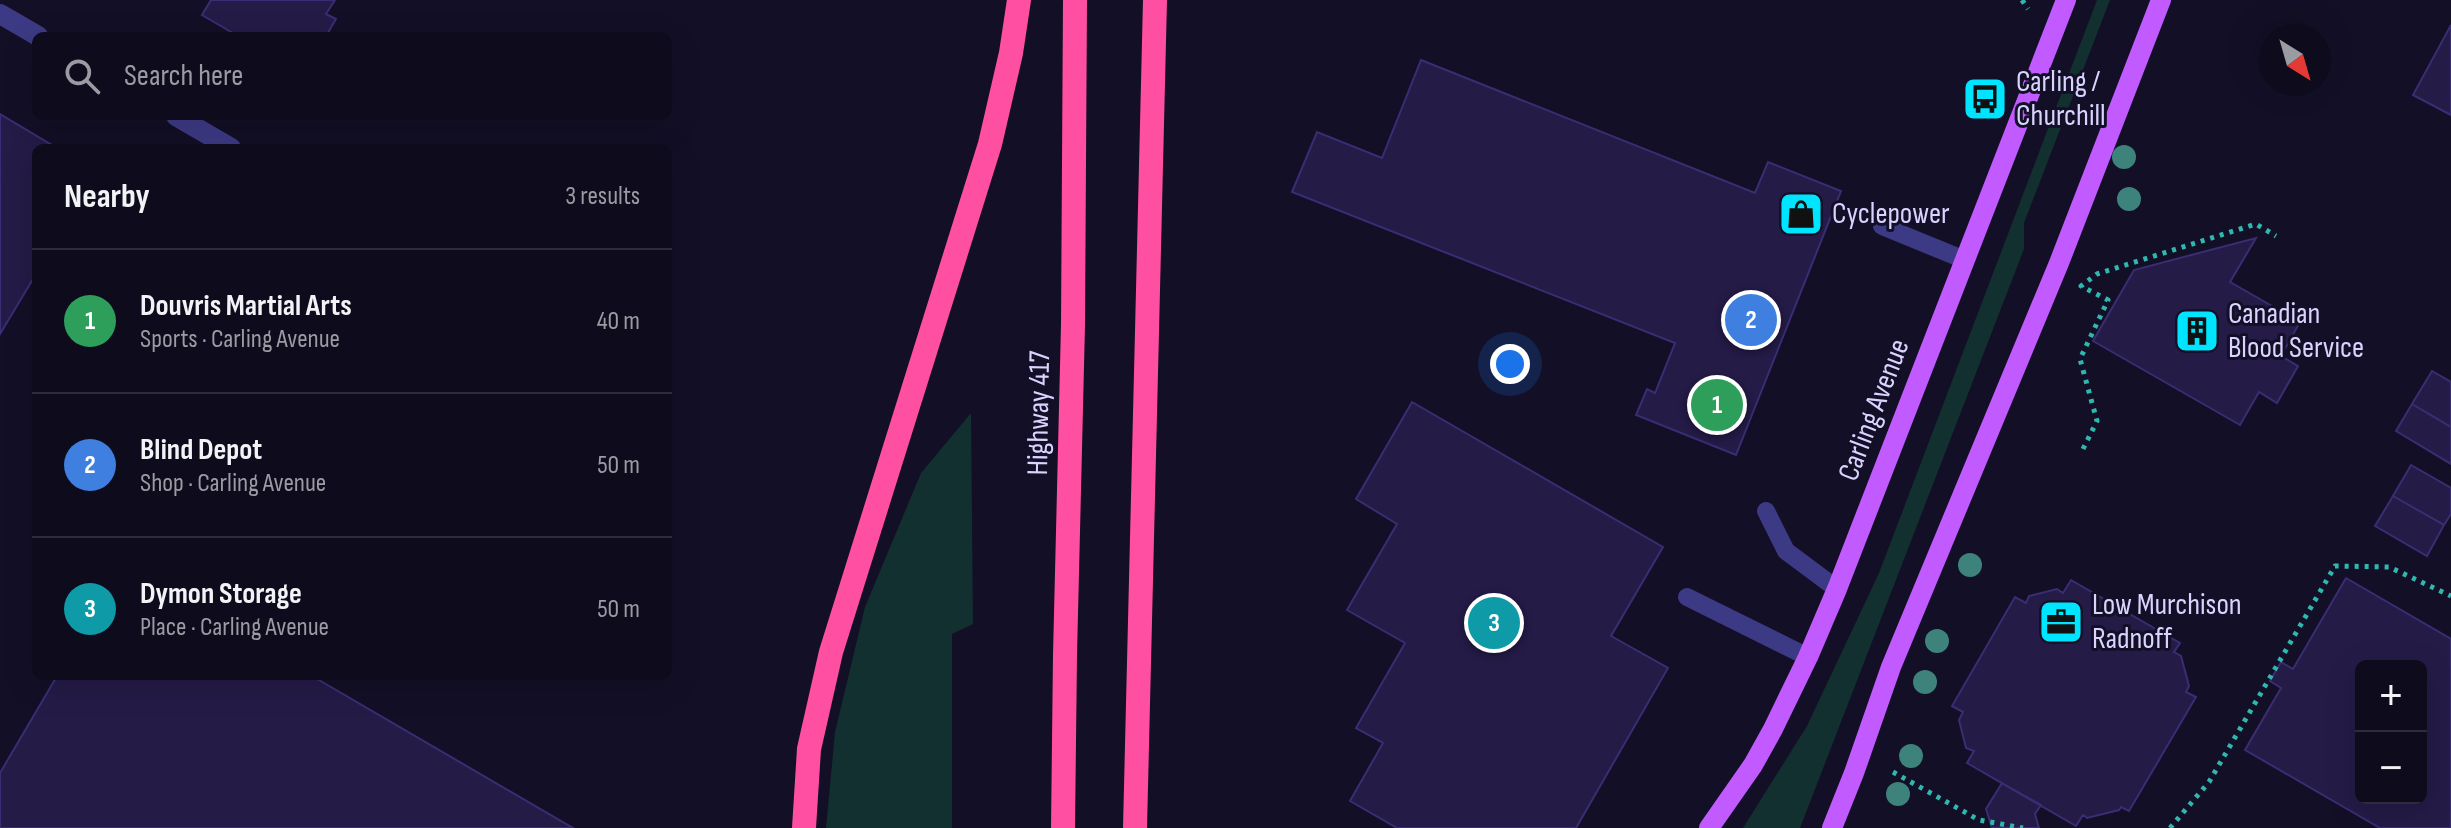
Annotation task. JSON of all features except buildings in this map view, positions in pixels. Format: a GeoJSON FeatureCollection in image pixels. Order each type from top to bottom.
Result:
{"type":"FeatureCollection","features":[{"type":"Feature","properties":{"kind":"highway"},"geometry":{"type":"LineString","coordinates":[[804,828],[809,749],[831,652],[990,144],[1011,53],[1019,0]]}},
{"type":"Feature","properties":{"kind":"highway","name":"Highway 417"},"geometry":{"type":"LineString","coordinates":[[1063,828],[1073,325],[1075,0]]}},
{"type":"Feature","properties":{"kind":"highway"},"geometry":{"type":"LineString","coordinates":[[1135,828],[1155,0]]}},
{"type":"Feature","properties":{"kind":"main road","name":"Carling Avenue"},"geometry":{"type":"LineString","coordinates":[[1709,828],[1753,765],[1808,657],[2066,0]]}},
{"type":"Feature","properties":{"kind":"main road"},"geometry":{"type":"LineString","coordinates":[[1832,828],[1891,667],[2059,263],[2161,0]]}},
{"type":"Feature","properties":{"kind":"street"},"geometry":{"type":"LineString","coordinates":[[0,14],[32,33]]}},
{"type":"Feature","properties":{"kind":"street"},"geometry":{"type":"LineString","coordinates":[[183,120],[224,144]]}},
{"type":"Feature","properties":{"kind":"lane"},"geometry":{"type":"LineString","coordinates":[[1882,226],[1965,260]]}},
{"type":"Feature","properties":{"kind":"lane"},"geometry":{"type":"LineString","coordinates":[[1766,511],[1786,551],[1837,589]]}},
{"type":"Feature","properties":{"kind":"lane"},"geometry":{"type":"LineString","coordinates":[[1687,597],[1808,657]]}},
{"type":"Feature","properties":{"kind":"path"},"geometry":{"type":"LineString","coordinates":[[2022,0],[2028,9]]}},
{"type":"Feature","properties":{"kind":"path"},"geometry":{"type":"LineString","coordinates":[[2083,449],[2097,421],[2080,359],[2108,300],[2081,286],[2097,274],[2256,224],[2276,236]]}},
{"type":"Feature","properties":{"kind":"path"},"geometry":{"type":"LineString","coordinates":[[2170,828],[2209,782],[2335,566],[2389,567],[2451,596]]}},
{"type":"Feature","properties":{"kind":"path"},"geometry":{"type":"LineString","coordinates":[[1893,772],[1979,820],[2023,828]]}},
{"type":"Feature","properties":{"kind":"green space"},"geometry":{"type":"Polygon","coordinates":[[[2097,0],[2110,0],[2024,223],[2024,249],[1800,828],[1743,828],[1807,726],[1879,573],[2097,0]]]}},
{"type":"Feature","properties":{"kind":"green space"},"geometry":{"type":"Polygon","coordinates":[[[971,413],[973,624],[952,634],[952,828],[826,828],[835,732],[865,607],[921,473],[971,413]]]}},
{"type":"Feature","properties":{"kind":"place","name":"Carling / Churchill"},"geometry":{"type":"Point","coordinates":[1985,99]}},
{"type":"Feature","properties":{"kind":"place","name":"Cyclepower"},"geometry":{"type":"Point","coordinates":[1801,214]}},
{"type":"Feature","properties":{"kind":"place","name":"Blind Depot"},"geometry":{"type":"Point","coordinates":[1751,320]}},
{"type":"Feature","properties":{"kind":"place","name":"Canadian Blood Service"},"geometry":{"type":"Point","coordinates":[2197,331]}},
{"type":"Feature","properties":{"kind":"place","name":"Douvris Martial Arts"},"geometry":{"type":"Point","coordinates":[1717,405]}},
{"type":"Feature","properties":{"kind":"place","name":"Low Murchison Radnoff"},"geometry":{"type":"Point","coordinates":[2061,622]}},
{"type":"Feature","properties":{"kind":"place","name":"Dymon Storage"},"geometry":{"type":"Point","coordinates":[1494,623]}}]}
